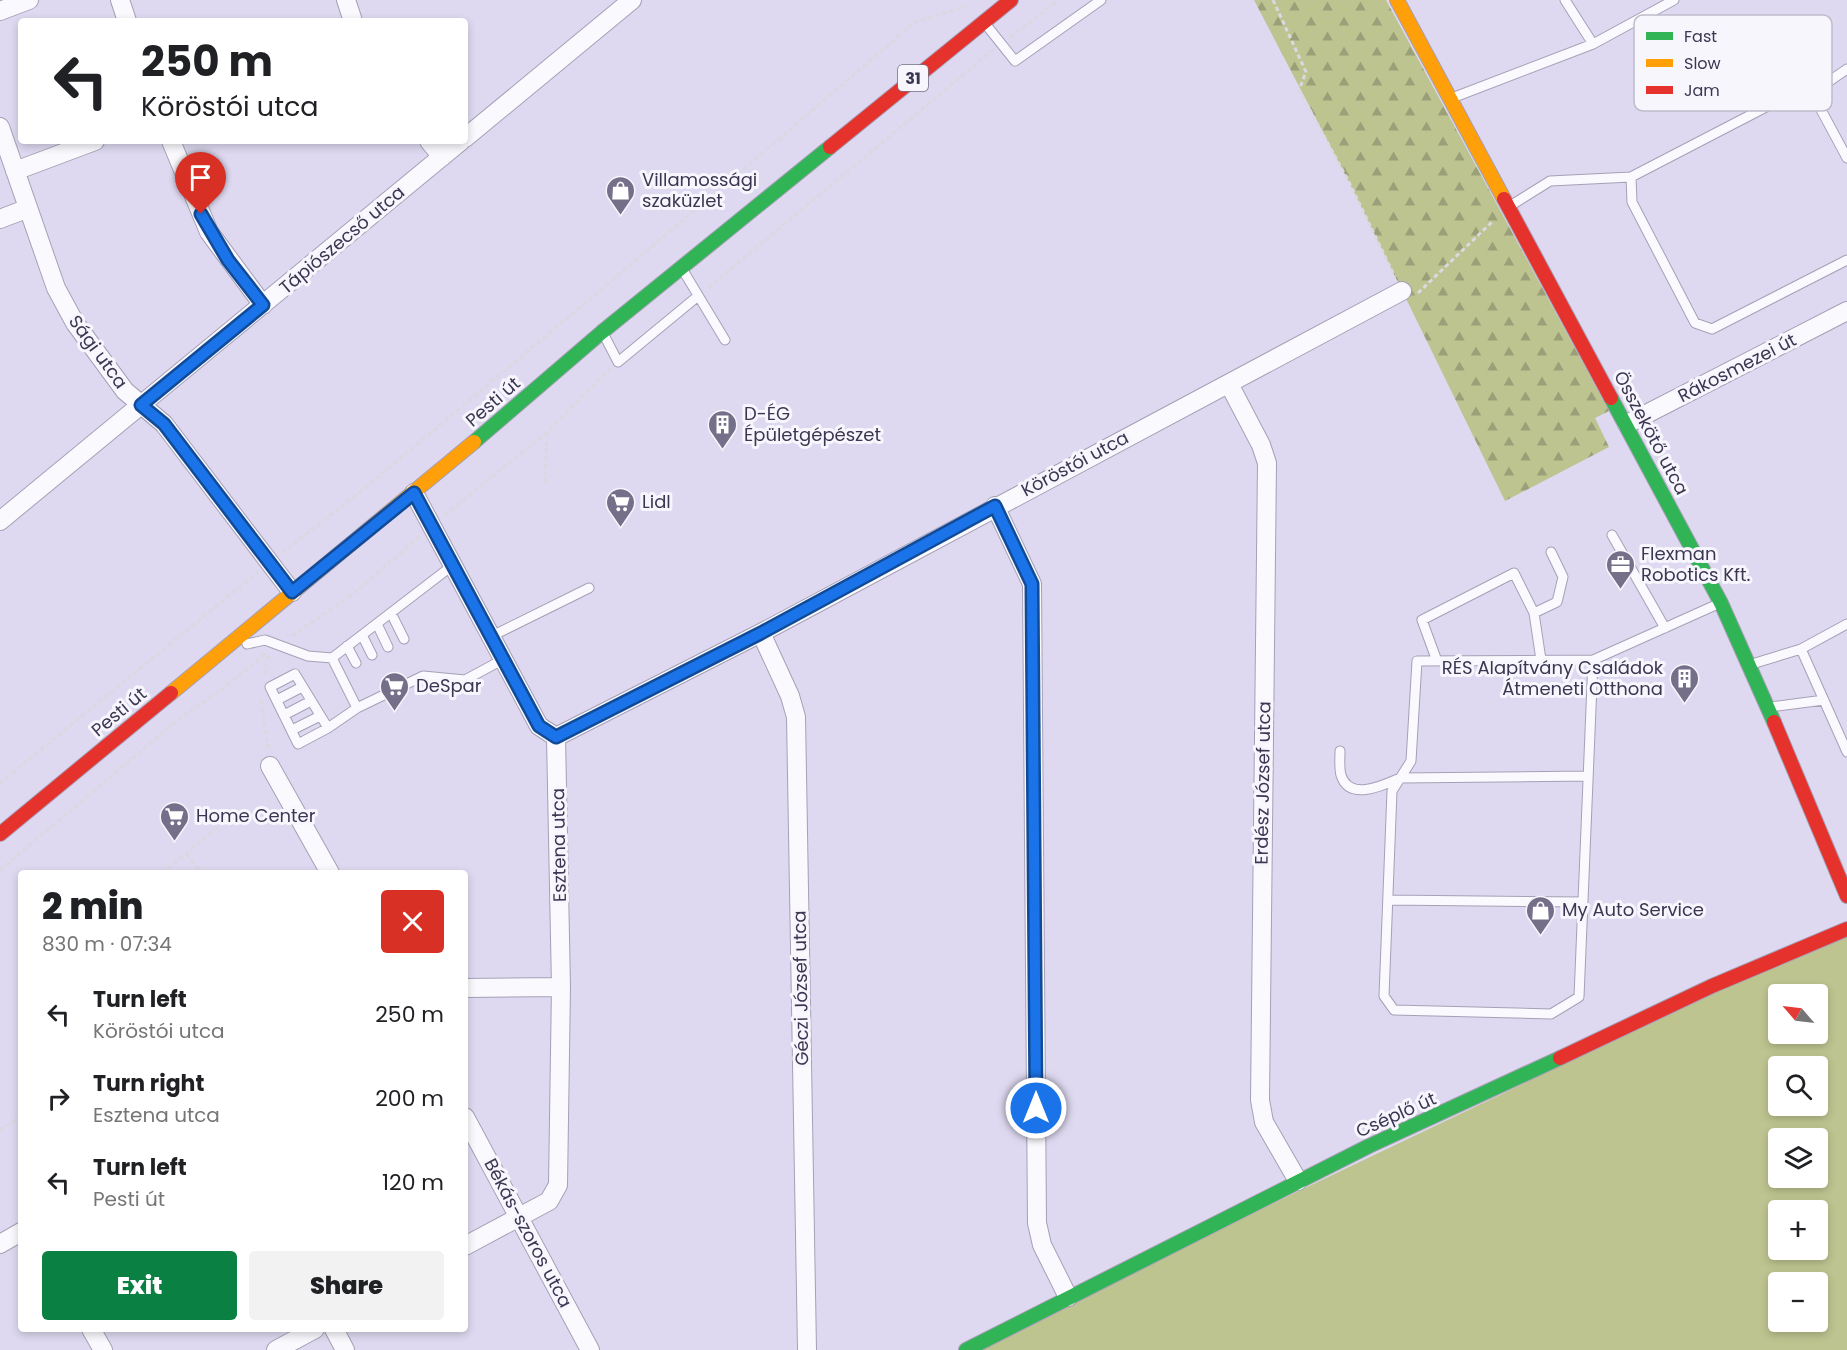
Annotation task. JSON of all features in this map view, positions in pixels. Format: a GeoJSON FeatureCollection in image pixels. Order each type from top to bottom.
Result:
{"type":"FeatureCollection","features":[{"type":"Feature","properties":{"kind":"street"},"geometry":{"type":"LineString","coordinates":[[0,11],[29,0]]}},
{"type":"Feature","properties":{"kind":"street"},"geometry":{"type":"LineString","coordinates":[[120,0],[126,18]]}},
{"type":"Feature","properties":{"kind":"street"},"geometry":{"type":"LineString","coordinates":[[346,0],[352,18]]}},
{"type":"Feature","properties":{"kind":"street","name":"Tápiószecső utca"},"geometry":{"type":"LineString","coordinates":[[468,136],[632,0]]}},
{"type":"Feature","properties":{"kind":"street","name":"Pesti út"},"geometry":{"type":"LineString","coordinates":[[0,834],[414,493],[602,332],[1011,0]]}},
{"type":"Feature","properties":{"kind":"street","name":"Összekötő utca"},"geometry":{"type":"LineString","coordinates":[[1397,0],[1627,424],[1721,603],[1750,664],[1847,896]]}},
{"type":"Feature","properties":{"kind":"street","name":"Sági utca"},"geometry":{"type":"LineString","coordinates":[[0,127],[26,209],[56,288],[75,323],[119,383],[164,424],[292,592]]}},
{"type":"Feature","properties":{"kind":"street"},"geometry":{"type":"LineString","coordinates":[[15,171],[87,144]]}},
{"type":"Feature","properties":{"kind":"street"},"geometry":{"type":"LineString","coordinates":[[172,144],[209,232],[263,305]]}},
{"type":"Feature","properties":{"kind":"street"},"geometry":{"type":"LineString","coordinates":[[431,144],[442,157]]}},
{"type":"Feature","properties":{"kind":"street","name":"Tápiószecső utca"},"geometry":{"type":"LineString","coordinates":[[0,521],[458,144]]}},
{"type":"Feature","properties":{"kind":"street"},"geometry":{"type":"LineString","coordinates":[[0,219],[26,209]]}},
{"type":"Feature","properties":{"kind":"street","name":"Köröstói utca"},"geometry":{"type":"LineString","coordinates":[[556,737],[761,633],[995,506],[1402,291]]}},
{"type":"Feature","properties":{"kind":"street","name":"Rákosmezei út"},"geometry":{"type":"LineString","coordinates":[[1627,424],[1847,311]]}},
{"type":"Feature","properties":{"kind":"street","name":"Erdész József utca"},"geometry":{"type":"LineString","coordinates":[[1229,384],[1261,445],[1267,463],[1260,1100],[1264,1122],[1298,1181]]}},
{"type":"Feature","properties":{"kind":"street"},"geometry":{"type":"LineString","coordinates":[[414,493],[539,726],[556,737]]}},
{"type":"Feature","properties":{"kind":"street"},"geometry":{"type":"LineString","coordinates":[[995,506],[1032,584],[1037,1223],[1042,1245],[1068,1297]]}},
{"type":"Feature","properties":{"kind":"street","name":"Géczi József utca"},"geometry":{"type":"LineString","coordinates":[[761,633],[790,696],[796,717],[807,1350]]}},
{"type":"Feature","properties":{"kind":"street","name":"Esztena utca"},"geometry":{"type":"LineString","coordinates":[[468,1244],[549,1201],[558,1185],[561,987],[556,737]]}},
{"type":"Feature","properties":{"kind":"street"},"geometry":{"type":"LineString","coordinates":[[270,766],[328,870]]}},
{"type":"Feature","properties":{"kind":"street","name":"Cséplő út"},"geometry":{"type":"LineString","coordinates":[[966,1350],[1298,1181],[1712,986],[1847,929]]}},
{"type":"Feature","properties":{"kind":"street"},"geometry":{"type":"LineString","coordinates":[[468,988],[561,987]]}},
{"type":"Feature","properties":{"kind":"street","name":"Békás-szoros utca"},"geometry":{"type":"LineString","coordinates":[[468,1122],[590,1350]]}},
{"type":"Feature","properties":{"kind":"street"},"geometry":{"type":"LineString","coordinates":[[0,1244],[18,1234]]}},
{"type":"Feature","properties":{"kind":"street"},"geometry":{"type":"LineString","coordinates":[[93,1332],[103,1350]]}},
{"type":"Feature","properties":{"kind":"street"},"geometry":{"type":"LineString","coordinates":[[276,1350],[309,1332]]}},
{"type":"Feature","properties":{"kind":"street"},"geometry":{"type":"LineString","coordinates":[[336,1332],[345,1350]]}},
{"type":"Feature","properties":{"kind":"lane"},"geometry":{"type":"LineString","coordinates":[[984,22],[1015,61],[1101,0]]}},
{"type":"Feature","properties":{"kind":"lane"},"geometry":{"type":"LineString","coordinates":[[1565,0],[1593,44]]}},
{"type":"Feature","properties":{"kind":"lane"},"geometry":{"type":"LineString","coordinates":[[1646,15],[1674,0]]}},
{"type":"Feature","properties":{"kind":"lane"},"geometry":{"type":"LineString","coordinates":[[1450,99],[1593,44],[1634,22]]}},
{"type":"Feature","properties":{"kind":"lane"},"geometry":{"type":"LineString","coordinates":[[1832,79],[1847,69]]}},
{"type":"Feature","properties":{"kind":"lane"},"geometry":{"type":"LineString","coordinates":[[1508,207],[1550,181],[1631,177],[1758,111]]}},
{"type":"Feature","properties":{"kind":"lane"},"geometry":{"type":"LineString","coordinates":[[1822,111],[1847,158]]}},
{"type":"Feature","properties":{"kind":"lane"},"geometry":{"type":"LineString","coordinates":[[1631,177],[1632,202],[1695,323],[1712,329],[1847,260]]}},
{"type":"Feature","properties":{"kind":"lane"},"geometry":{"type":"LineString","coordinates":[[682,267],[725,340]]}},
{"type":"Feature","properties":{"kind":"lane"},"geometry":{"type":"LineString","coordinates":[[602,332],[618,362],[698,296]]}},
{"type":"Feature","properties":{"kind":"lane"},"geometry":{"type":"LineString","coordinates":[[1612,534],[1665,628]]}},
{"type":"Feature","properties":{"kind":"lane"},"geometry":{"type":"LineString","coordinates":[[1534,613],[1557,602],[1562,588],[1563,578],[1551,552]]}},
{"type":"Feature","properties":{"kind":"lane"},"geometry":{"type":"LineString","coordinates":[[223,649],[265,640],[308,656],[333,658],[453,565]]}},
{"type":"Feature","properties":{"kind":"lane"},"geometry":{"type":"LineString","coordinates":[[1437,661],[1422,620],[1514,573],[1534,613],[1541,660]]}},
{"type":"Feature","properties":{"kind":"lane"},"geometry":{"type":"LineString","coordinates":[[490,638],[589,588]]}},
{"type":"Feature","properties":{"kind":"lane"},"geometry":{"type":"LineString","coordinates":[[1593,660],[1579,997],[1551,1014],[1394,1010],[1384,996],[1392,790],[1411,761],[1418,661],[1593,660],[1721,603]]}},
{"type":"Feature","properties":{"kind":"lane"},"geometry":{"type":"LineString","coordinates":[[392,613],[404,639]]}},
{"type":"Feature","properties":{"kind":"lane"},"geometry":{"type":"LineString","coordinates":[[377,624],[388,647]]}},
{"type":"Feature","properties":{"kind":"lane"},"geometry":{"type":"LineString","coordinates":[[1750,664],[1801,649],[1847,624]]}},
{"type":"Feature","properties":{"kind":"lane"},"geometry":{"type":"LineString","coordinates":[[362,635],[372,655]]}},
{"type":"Feature","properties":{"kind":"lane"},"geometry":{"type":"LineString","coordinates":[[347,646],[356,663]]}},
{"type":"Feature","properties":{"kind":"lane"},"geometry":{"type":"LineString","coordinates":[[1801,649],[1847,752]]}},
{"type":"Feature","properties":{"kind":"lane"},"geometry":{"type":"LineString","coordinates":[[333,658],[357,708]]}},
{"type":"Feature","properties":{"kind":"lane"},"geometry":{"type":"LineString","coordinates":[[328,728],[295,674],[270,687],[298,744],[328,728],[357,708],[423,676],[465,680],[502,660]]}},
{"type":"Feature","properties":{"kind":"lane"},"geometry":{"type":"LineString","coordinates":[[417,665],[423,676]]}},
{"type":"Feature","properties":{"kind":"lane"},"geometry":{"type":"LineString","coordinates":[[401,674],[406,684]]}},
{"type":"Feature","properties":{"kind":"lane"},"geometry":{"type":"LineString","coordinates":[[385,682],[390,692]]}},
{"type":"Feature","properties":{"kind":"lane"},"geometry":{"type":"LineString","coordinates":[[277,700],[302,687]]}},
{"type":"Feature","properties":{"kind":"lane"},"geometry":{"type":"LineString","coordinates":[[369,690],[374,700]]}},
{"type":"Feature","properties":{"kind":"lane"},"geometry":{"type":"LineString","coordinates":[[1768,707],[1824,700]]}},
{"type":"Feature","properties":{"kind":"lane"},"geometry":{"type":"LineString","coordinates":[[284,715],[311,701]]}},
{"type":"Feature","properties":{"kind":"lane"},"geometry":{"type":"LineString","coordinates":[[292,730],[320,716]]}},
{"type":"Feature","properties":{"kind":"lane"},"geometry":{"type":"LineString","coordinates":[[1340,752],[1341,776],[1348,785],[1358,790],[1373,789],[1400,778],[1588,776]]}},
{"type":"Feature","properties":{"kind":"lane"},"geometry":{"type":"LineString","coordinates":[[1388,900],[1583,902]]}},
{"type":"Feature","properties":{"kind":"path"},"geometry":{"type":"LineString","coordinates":[[698,296],[1001,43],[1059,0]]}},
{"type":"Feature","properties":{"kind":"path"},"geometry":{"type":"LineString","coordinates":[[1273,0],[1306,72],[1299,90],[1349,182],[1407,303],[1508,207]]}},
{"type":"Feature","properties":{"kind":"path"},"geometry":{"type":"LineString","coordinates":[[0,783],[370,484],[759,157],[915,22],[967,5],[984,22]]}},
{"type":"Feature","properties":{"kind":"path"},"geometry":{"type":"LineString","coordinates":[[0,870],[179,719],[221,690],[278,644],[353,594],[432,525],[547,432],[618,362]]}},
{"type":"Feature","properties":{"kind":"path"},"geometry":{"type":"LineString","coordinates":[[544,483],[547,432]]}},
{"type":"Feature","properties":{"kind":"path"},"geometry":{"type":"LineString","coordinates":[[166,870],[218,827]]}},
{"type":"Feature","properties":{"kind":"path"},"geometry":{"type":"LineString","coordinates":[[186,854],[199,870]]}},
{"type":"Feature","properties":{"kind":"path"},"geometry":{"type":"LineString","coordinates":[[0,1130],[18,1119]]}},
{"type":"Feature","properties":{"kind":"green space"},"geometry":{"type":"Polygon","coordinates":[[[1254,0],[1386,0],[1609,411],[1595,418],[1609,447],[1505,501],[1349,182],[1254,0]]]}},
{"type":"Feature","properties":{"kind":"green space"},"geometry":{"type":"Polygon","coordinates":[[[1847,929],[1847,1350],[966,1350],[1847,929]]]}},
{"type":"Feature","properties":{"kind":"traffic: fast"},"geometry":{"type":"LineString","coordinates":[[474,442],[602,332],[830,147]]}},
{"type":"Feature","properties":{"kind":"traffic: fast"},"geometry":{"type":"LineString","coordinates":[[1611,398],[1721,603],[1774,722]]}},
{"type":"Feature","properties":{"kind":"traffic: fast"},"geometry":{"type":"LineString","coordinates":[[966,1350],[1369,1146],[1560,1058]]}},
{"type":"Feature","properties":{"kind":"traffic: slow"},"geometry":{"type":"LineString","coordinates":[[1397,0],[1504,199]]}},
{"type":"Feature","properties":{"kind":"traffic: slow"},"geometry":{"type":"LineString","coordinates":[[171,693],[474,442]]}},
{"type":"Feature","properties":{"kind":"traffic: jam"},"geometry":{"type":"LineString","coordinates":[[830,147],[1011,0]]}},
{"type":"Feature","properties":{"kind":"traffic: jam"},"geometry":{"type":"LineString","coordinates":[[1504,199],[1611,398]]}},
{"type":"Feature","properties":{"kind":"traffic: jam"},"geometry":{"type":"LineString","coordinates":[[0,834],[171,693]]}},
{"type":"Feature","properties":{"kind":"traffic: jam"},"geometry":{"type":"LineString","coordinates":[[1774,722],[1847,896]]}},
{"type":"Feature","properties":{"kind":"traffic: jam"},"geometry":{"type":"LineString","coordinates":[[1560,1058],[1712,986],[1847,929]]}},
{"type":"Feature","properties":{"kind":"place","name":"Villamossági szaküzlet"},"geometry":{"type":"Point","coordinates":[621,216]}},
{"type":"Feature","properties":{"kind":"place","name":"D-ÉG Épületgépészet"},"geometry":{"type":"Point","coordinates":[723,450]}},
{"type":"Feature","properties":{"kind":"place","name":"Lidl"},"geometry":{"type":"Point","coordinates":[621,528]}},
{"type":"Feature","properties":{"kind":"place","name":"Flexman Robotics Kft."},"geometry":{"type":"Point","coordinates":[1620,590]}},
{"type":"Feature","properties":{"kind":"place","name":"RÉS Alapítvány Családok Átmeneti Otthona"},"geometry":{"type":"Point","coordinates":[1684,704]}},
{"type":"Feature","properties":{"kind":"place","name":"DeSpar"},"geometry":{"type":"Point","coordinates":[395,712]}},
{"type":"Feature","properties":{"kind":"place","name":"Home Center"},"geometry":{"type":"Point","coordinates":[175,842]}},
{"type":"Feature","properties":{"kind":"place","name":"My Auto Service"},"geometry":{"type":"Point","coordinates":[1541,936]}},
{"type":"Feature","properties":{"kind":"route"},"geometry":{"type":"LineString","coordinates":[[201,214],[209,232],[228,260],[263,305],[141,405],[164,424],[292,592],[414,493],[539,726],[556,737],[761,633],[995,506],[1027,569],[1032,584],[1036,1108]]}}]}
